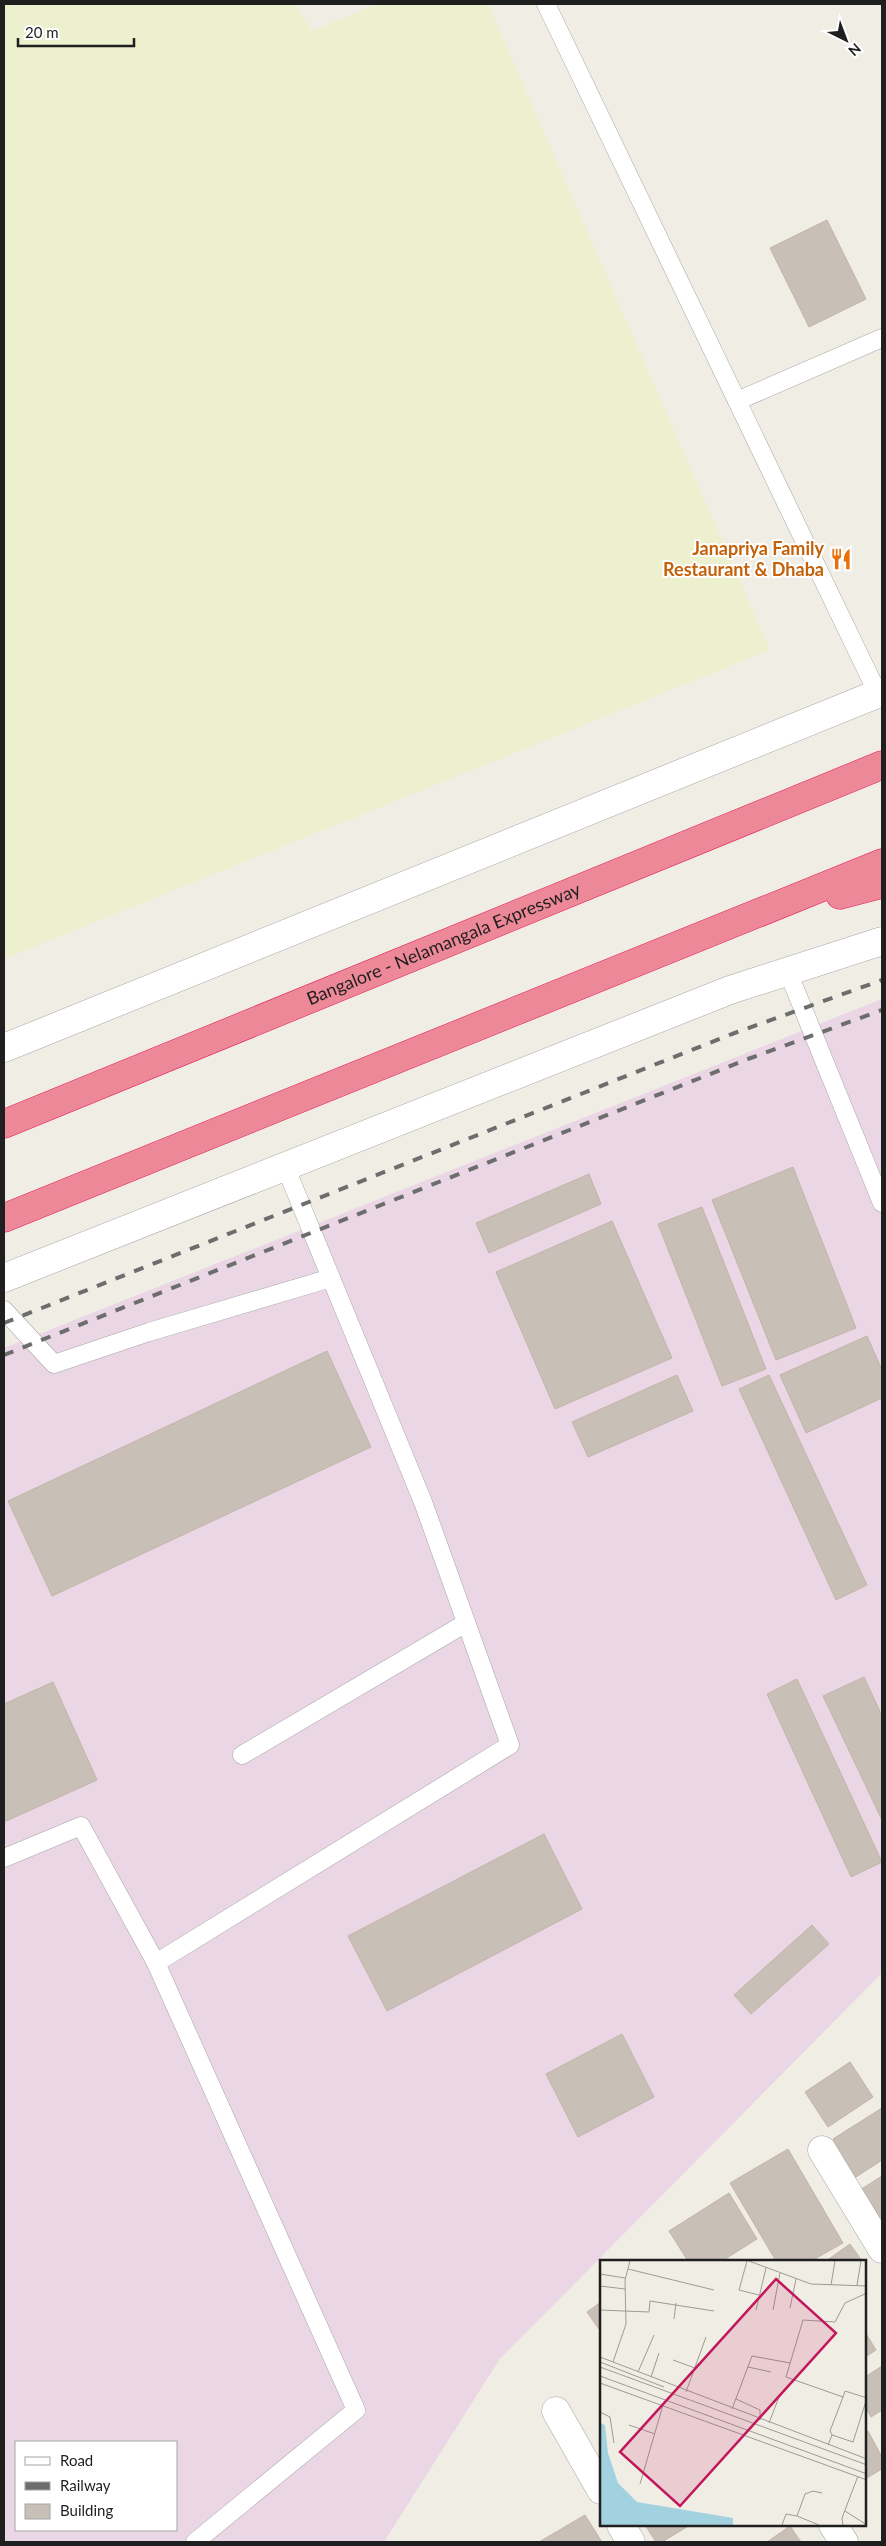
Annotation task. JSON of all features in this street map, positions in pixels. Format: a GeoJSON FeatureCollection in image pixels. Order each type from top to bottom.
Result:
{"type":"FeatureCollection","features":[{"type":"Feature","properties":{"kind":"highway","name":"Bangalore - Nelamangala Expressway"},"geometry":{"type":"LineString","coordinates":[[4,1124],[882,765]]}},
{"type":"Feature","properties":{"kind":"highway"},"geometry":{"type":"LineString","coordinates":[[4,1218],[735,924],[882,862]]}},
{"type":"Feature","properties":{"kind":"highway"},"geometry":{"type":"LineString","coordinates":[[735,924],[882,884]]}},
{"type":"Feature","properties":{"kind":"street"},"geometry":{"type":"LineString","coordinates":[[4,1048],[880,693]]}},
{"type":"Feature","properties":{"kind":"street"},"geometry":{"type":"LineString","coordinates":[[4,1278],[730,990],[882,941]]}},
{"type":"Feature","properties":{"kind":"street"},"geometry":{"type":"LineString","coordinates":[[822,2150],[882,2249]]}},
{"type":"Feature","properties":{"kind":"street"},"geometry":{"type":"LineString","coordinates":[[556,2411],[600,2488]]}},
{"type":"Feature","properties":{"kind":"street"},"geometry":{"type":"LineString","coordinates":[[622,2526],[631,2542]]}},
{"type":"Feature","properties":{"kind":"street"},"geometry":{"type":"LineString","coordinates":[[834,2526],[844,2542]]}},
{"type":"Feature","properties":{"kind":"lane"},"geometry":{"type":"LineString","coordinates":[[546,4],[880,693]]}},
{"type":"Feature","properties":{"kind":"lane"},"geometry":{"type":"LineString","coordinates":[[737,401],[882,338]]}},
{"type":"Feature","properties":{"kind":"lane"},"geometry":{"type":"LineString","coordinates":[[788,972],[882,1203]]}},
{"type":"Feature","properties":{"kind":"lane"},"geometry":{"type":"LineString","coordinates":[[156,1963],[510,1745],[423,1502],[285,1166]]}},
{"type":"Feature","properties":{"kind":"lane"},"geometry":{"type":"LineString","coordinates":[[4,1310],[54,1364],[149,1332],[330,1278]]}},
{"type":"Feature","properties":{"kind":"lane"},"geometry":{"type":"LineString","coordinates":[[242,1755],[466,1623]]}},
{"type":"Feature","properties":{"kind":"lane"},"geometry":{"type":"LineString","coordinates":[[4,1858],[81,1826],[156,1963],[356,2410],[195,2542]]}},
{"type":"Feature","properties":{"kind":"shaded area"},"geometry":{"type":"Polygon","coordinates":[[[882,999],[882,1973],[499,2360],[384,2542],[4,2542],[4,1348],[882,999]]]}},
{"type":"Feature","properties":{"kind":"green space"},"geometry":{"type":"Polygon","coordinates":[[[4,4],[295,4],[312,31],[377,4],[488,4],[770,650],[4,959],[4,4]]]}},
{"type":"Feature","properties":{"kind":"building"},"geometry":{"type":"Polygon","coordinates":[[[827,220],[866,299],[809,327],[770,248],[827,220]]]}},
{"type":"Feature","properties":{"kind":"building"},"geometry":{"type":"Polygon","coordinates":[[[793,1167],[856,1328],[776,1360],[712,1200],[793,1167]]]}},
{"type":"Feature","properties":{"kind":"building"},"geometry":{"type":"Polygon","coordinates":[[[589,1174],[601,1204],[489,1253],[476,1223],[589,1174]]]}},
{"type":"Feature","properties":{"kind":"building"},"geometry":{"type":"Polygon","coordinates":[[[702,1207],[766,1369],[722,1386],[658,1224],[702,1207]]]}},
{"type":"Feature","properties":{"kind":"building"},"geometry":{"type":"Polygon","coordinates":[[[612,1221],[672,1358],[555,1409],[496,1272],[612,1221]]]}},
{"type":"Feature","properties":{"kind":"building"},"geometry":{"type":"Polygon","coordinates":[[[867,1336],[882,1370],[882,1398],[806,1433],[780,1375],[867,1336]]]}},
{"type":"Feature","properties":{"kind":"building"},"geometry":{"type":"Polygon","coordinates":[[[327,1351],[371,1447],[52,1596],[8,1501],[327,1351]]]}},
{"type":"Feature","properties":{"kind":"building"},"geometry":{"type":"Polygon","coordinates":[[[677,1375],[693,1411],[588,1457],[572,1422],[677,1375]]]}},
{"type":"Feature","properties":{"kind":"building"},"geometry":{"type":"Polygon","coordinates":[[[769,1375],[867,1585],[836,1600],[739,1389],[769,1375]]]}},
{"type":"Feature","properties":{"kind":"building"},"geometry":{"type":"Polygon","coordinates":[[[864,1677],[882,1716],[882,1820],[823,1696],[864,1677]]]}},
{"type":"Feature","properties":{"kind":"building"},"geometry":{"type":"Polygon","coordinates":[[[797,1679],[882,1862],[851,1877],[767,1694],[797,1679]]]}},
{"type":"Feature","properties":{"kind":"building"},"geometry":{"type":"Polygon","coordinates":[[[53,1682],[97,1780],[4,1822],[4,1704],[53,1682]]]}},
{"type":"Feature","properties":{"kind":"building"},"geometry":{"type":"Polygon","coordinates":[[[544,1834],[582,1909],[387,2011],[348,1936],[544,1834]]]}},
{"type":"Feature","properties":{"kind":"building"},"geometry":{"type":"Polygon","coordinates":[[[812,1925],[829,1944],[751,2014],[734,1995],[812,1925]]]}},
{"type":"Feature","properties":{"kind":"building"},"geometry":{"type":"Polygon","coordinates":[[[622,2034],[654,2097],[578,2137],[546,2074],[622,2034]]]}},
{"type":"Feature","properties":{"kind":"building"},"geometry":{"type":"Polygon","coordinates":[[[850,2062],[873,2097],[828,2127],[805,2092],[850,2062]]]}},
{"type":"Feature","properties":{"kind":"building"},"geometry":{"type":"Polygon","coordinates":[[[882,2108],[882,2160],[856,2177],[833,2139],[882,2108]]]}},
{"type":"Feature","properties":{"kind":"building"},"geometry":{"type":"Polygon","coordinates":[[[788,2149],[843,2243],[813,2260],[775,2260],[730,2183],[788,2149]]]}},
{"type":"Feature","properties":{"kind":"building"},"geometry":{"type":"Polygon","coordinates":[[[882,2176],[882,2216],[878,2219],[860,2190],[882,2176]]]}},
{"type":"Feature","properties":{"kind":"building"},"geometry":{"type":"Polygon","coordinates":[[[729,2193],[757,2239],[724,2260],[687,2260],[669,2231],[729,2193]]]}},
{"type":"Feature","properties":{"kind":"building"},"geometry":{"type":"Polygon","coordinates":[[[850,2244],[861,2260],[827,2260],[850,2244]]]}},
{"type":"Feature","properties":{"kind":"building"},"geometry":{"type":"Polygon","coordinates":[[[600,2303],[600,2331],[587,2312],[600,2303]]]}},
{"type":"Feature","properties":{"kind":"building"},"geometry":{"type":"Polygon","coordinates":[[[866,2334],[876,2350],[866,2356],[866,2334]]]}},
{"type":"Feature","properties":{"kind":"building"},"geometry":{"type":"Polygon","coordinates":[[[882,2366],[882,2410],[871,2417],[866,2409],[866,2376],[882,2366]]]}},
{"type":"Feature","properties":{"kind":"building"},"geometry":{"type":"Polygon","coordinates":[[[868,2431],[882,2457],[882,2469],[866,2478],[866,2432],[868,2431]]]}},
{"type":"Feature","properties":{"kind":"building"},"geometry":{"type":"Polygon","coordinates":[[[585,2515],[602,2542],[539,2542],[585,2515]]]}},
{"type":"Feature","properties":{"kind":"building"},"geometry":{"type":"Polygon","coordinates":[[[646,2526],[688,2526],[662,2542],[656,2542],[646,2526]]]}},
{"type":"Feature","properties":{"kind":"building"},"geometry":{"type":"Polygon","coordinates":[[[790,2526],[801,2542],[767,2542],[790,2526]]]}},
{"type":"Feature","properties":{"kind":"railway"},"geometry":{"type":"LineString","coordinates":[[4,1323],[732,1034],[882,980]]}},
{"type":"Feature","properties":{"kind":"railway"},"geometry":{"type":"LineString","coordinates":[[4,1355],[748,1059],[882,1010]]}},
{"type":"Feature","properties":{"kind":"place","name":"Janapriya Family Restaurant & Dhaba"},"geometry":{"type":"Point","coordinates":[841,559]}}]}
